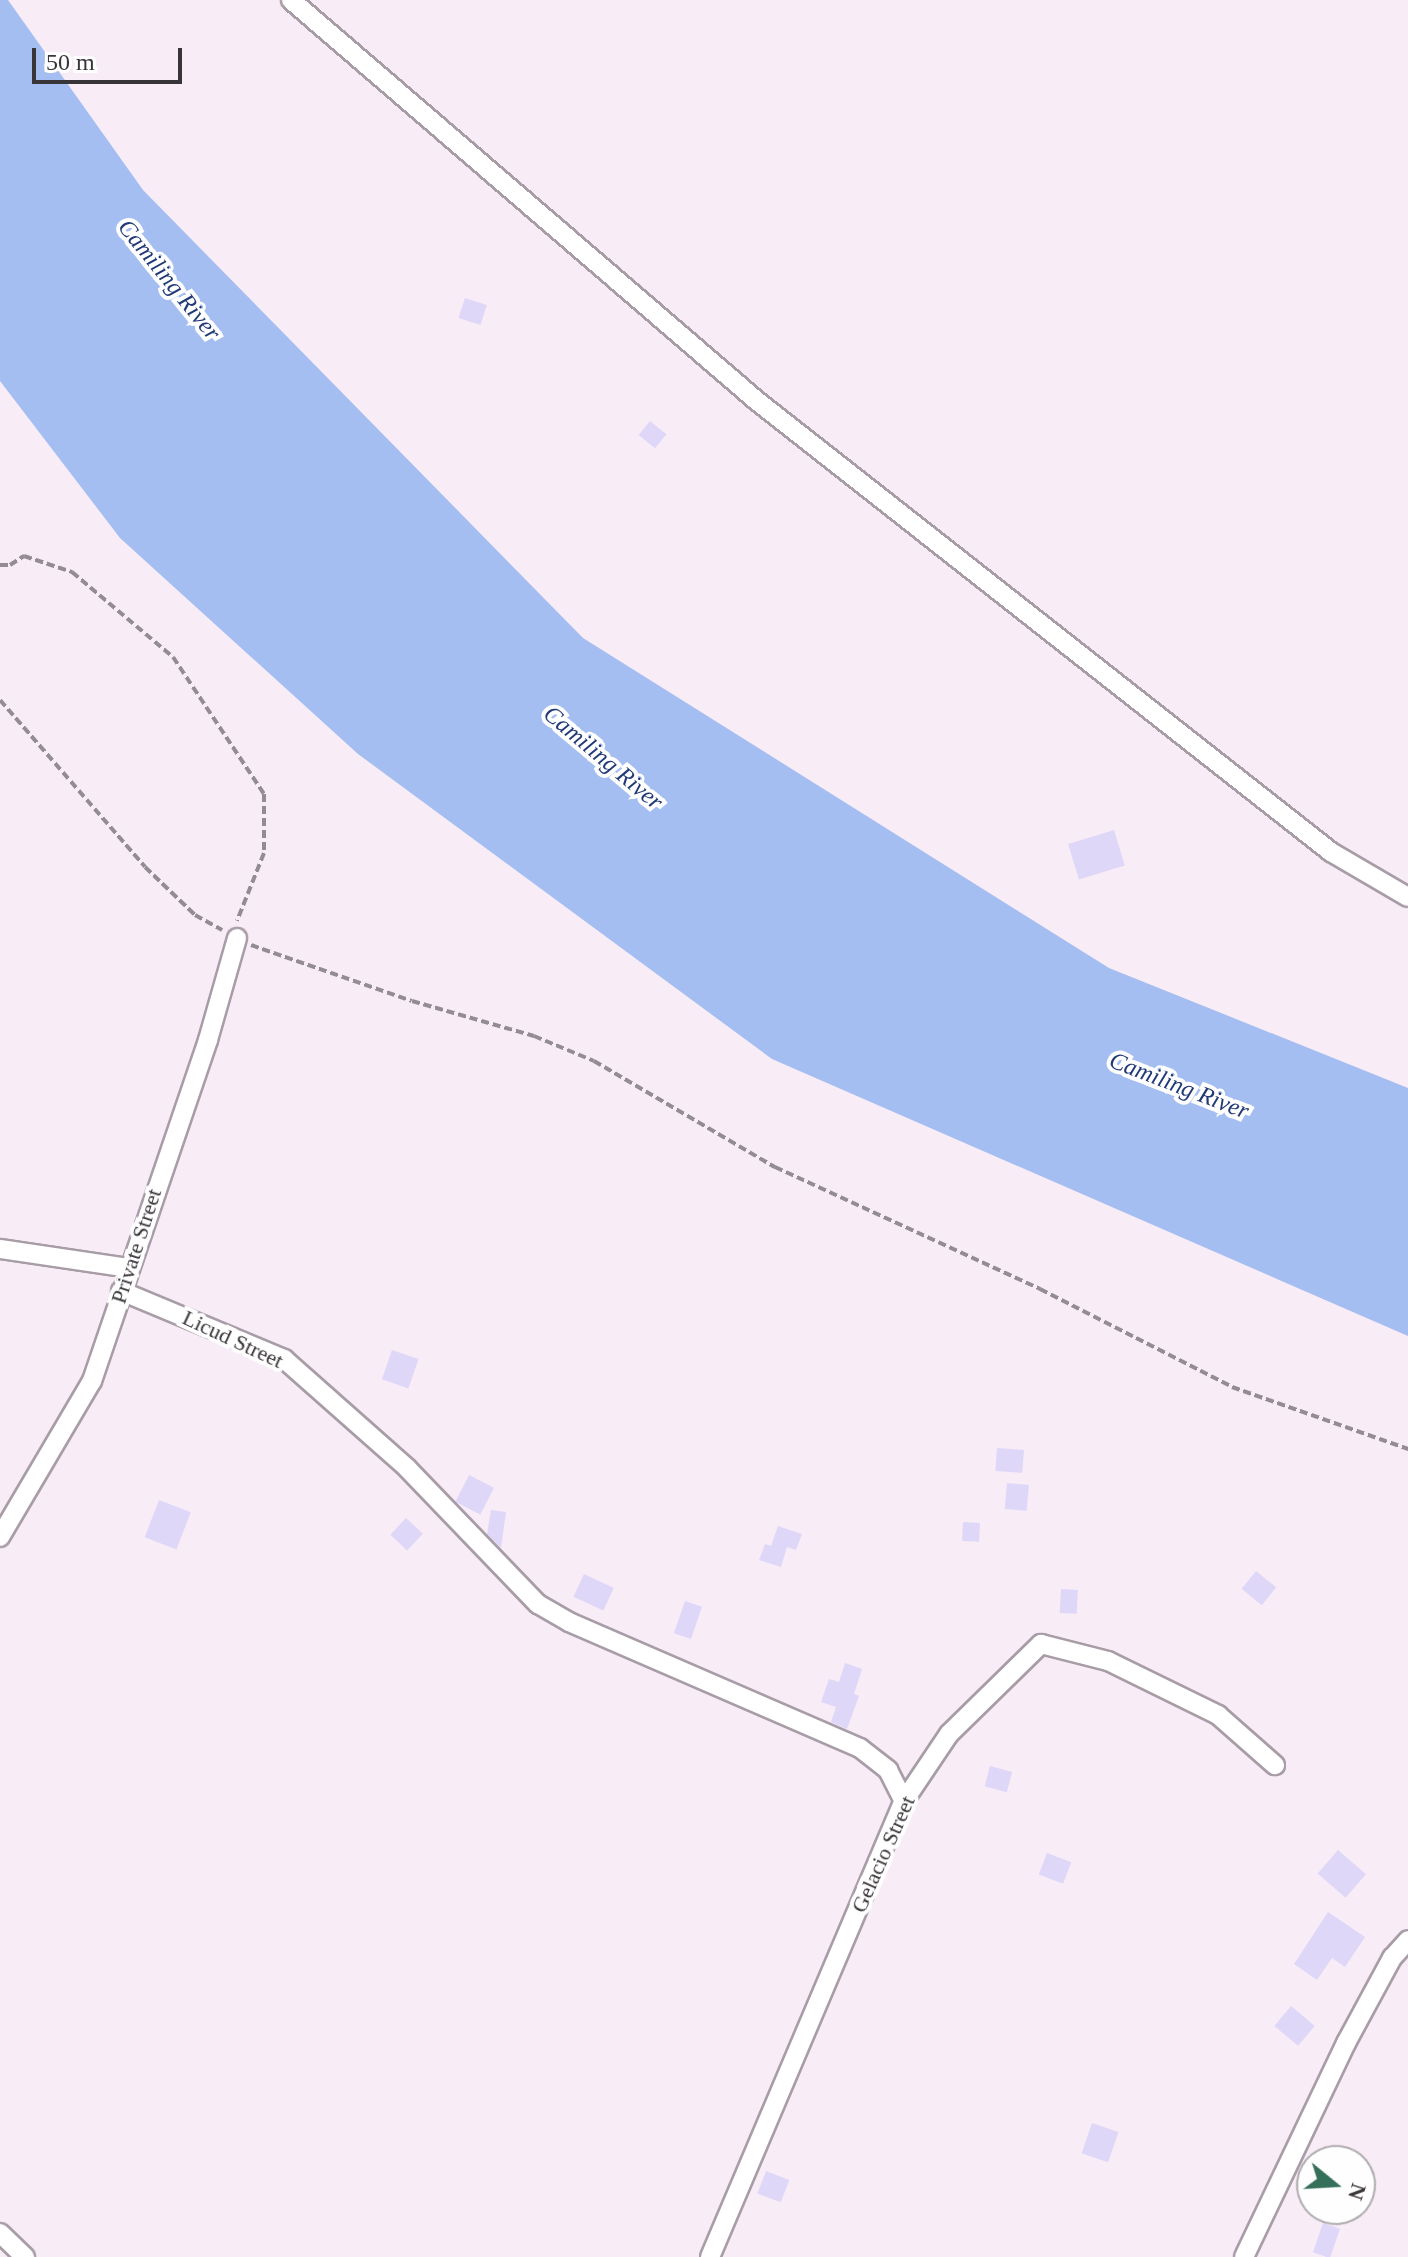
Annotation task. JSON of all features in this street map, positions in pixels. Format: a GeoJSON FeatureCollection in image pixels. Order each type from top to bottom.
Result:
{"type":"FeatureCollection","features":[{"type":"Feature","properties":{"kind":"street"},"geometry":{"type":"LineString","coordinates":[[291,0],[757,401],[1331,852],[1408,897]]}},
{"type":"Feature","properties":{"kind":"street","name":"Private Street"},"geometry":{"type":"LineString","coordinates":[[0,1537],[92,1381],[208,1040],[232,936]]}},
{"type":"Feature","properties":{"kind":"street"},"geometry":{"type":"LineString","coordinates":[[0,1249],[128,1268]]}},
{"type":"Feature","properties":{"kind":"street","name":"Licud Street"},"geometry":{"type":"LineString","coordinates":[[121,1291],[284,1359],[407,1468],[538,1604],[569,1622],[860,1748],[888,1770],[904,1801]]}},
{"type":"Feature","properties":{"kind":"street","name":"Gelacio Street"},"geometry":{"type":"LineString","coordinates":[[710,2257],[904,1801],[949,1734],[1041,1644],[1108,1661],[1218,1715],[1275,1765]]}},
{"type":"Feature","properties":{"kind":"street"},"geometry":{"type":"LineString","coordinates":[[1244,2257],[1346,2043],[1392,1958],[1408,1940]]}},
{"type":"Feature","properties":{"kind":"street"},"geometry":{"type":"LineString","coordinates":[[0,2233],[24,2256]]}},
{"type":"Feature","properties":{"kind":"path"},"geometry":{"type":"LineString","coordinates":[[0,565],[10,565],[24,556],[72,572],[173,657],[264,794],[264,853],[232,936]]}},
{"type":"Feature","properties":{"kind":"path"},"geometry":{"type":"LineString","coordinates":[[0,700],[145,867],[195,915],[232,936],[412,1001],[534,1036],[594,1061],[775,1167],[1040,1289],[1232,1387],[1408,1449]]}},
{"type":"Feature","properties":{"kind":"water","name":"Camiling River"},"geometry":{"type":"Polygon","coordinates":[[[0,0],[8,0],[143,190],[583,638],[1109,968],[1408,1088],[1408,1336],[772,1059],[358,754],[120,538],[0,381],[0,0]]]}},
{"type":"Feature","properties":{"kind":"building"},"geometry":{"type":"Polygon","coordinates":[[[465,298],[487,305],[480,325],[459,318],[465,298]]]}},
{"type":"Feature","properties":{"kind":"building"},"geometry":{"type":"Polygon","coordinates":[[[650,421],[666,434],[655,448],[639,435],[650,421]]]}},
{"type":"Feature","properties":{"kind":"building"},"geometry":{"type":"Polygon","coordinates":[[[1114,830],[1125,865],[1079,879],[1068,844],[1114,830]]]}},
{"type":"Feature","properties":{"kind":"building"},"geometry":{"type":"Polygon","coordinates":[[[392,1350],[418,1359],[408,1388],[382,1379],[392,1350]]]}},
{"type":"Feature","properties":{"kind":"building"},"geometry":{"type":"Polygon","coordinates":[[[997,1448],[1024,1450],[1022,1473],[995,1471],[997,1448]]]}},
{"type":"Feature","properties":{"kind":"building"},"geometry":{"type":"Polygon","coordinates":[[[469,1475],[494,1488],[480,1514],[455,1502],[469,1475]]]}},
{"type":"Feature","properties":{"kind":"building"},"geometry":{"type":"Polygon","coordinates":[[[1007,1483],[1029,1485],[1027,1511],[1005,1509],[1007,1483]]]}},
{"type":"Feature","properties":{"kind":"building"},"geometry":{"type":"Polygon","coordinates":[[[159,1500],[191,1512],[176,1550],[145,1537],[159,1500]]]}},
{"type":"Feature","properties":{"kind":"building"},"geometry":{"type":"Polygon","coordinates":[[[491,1510],[506,1512],[501,1548],[487,1534],[491,1510]]]}},
{"type":"Feature","properties":{"kind":"building"},"geometry":{"type":"Polygon","coordinates":[[[406,1518],[423,1534],[407,1551],[390,1535],[406,1518]]]}},
{"type":"Feature","properties":{"kind":"building"},"geometry":{"type":"Polygon","coordinates":[[[963,1522],[980,1523],[979,1542],[962,1541],[963,1522]]]}},
{"type":"Feature","properties":{"kind":"building"},"geometry":{"type":"Polygon","coordinates":[[[778,1526],[802,1534],[796,1550],[787,1547],[781,1567],[759,1560],[765,1544],[771,1546],[778,1526]]]}},
{"type":"Feature","properties":{"kind":"building"},"geometry":{"type":"Polygon","coordinates":[[[1256,1571],[1276,1587],[1262,1605],[1242,1589],[1256,1571]]]}},
{"type":"Feature","properties":{"kind":"building"},"geometry":{"type":"Polygon","coordinates":[[[584,1574],[614,1588],[603,1611],[573,1597],[584,1574]]]}},
{"type":"Feature","properties":{"kind":"building"},"geometry":{"type":"Polygon","coordinates":[[[1061,1589],[1078,1590],[1077,1614],[1060,1613],[1061,1589]]]}},
{"type":"Feature","properties":{"kind":"building"},"geometry":{"type":"Polygon","coordinates":[[[685,1601],[702,1607],[691,1639],[674,1633],[685,1601]]]}},
{"type":"Feature","properties":{"kind":"building"},"geometry":{"type":"Polygon","coordinates":[[[845,1663],[862,1669],[854,1694],[859,1696],[847,1729],[831,1722],[836,1707],[821,1702],[829,1679],[839,1682],[845,1663]]]}},
{"type":"Feature","properties":{"kind":"building"},"geometry":{"type":"Polygon","coordinates":[[[990,1766],[1012,1772],[1007,1792],[985,1786],[990,1766]]]}},
{"type":"Feature","properties":{"kind":"building"},"geometry":{"type":"Polygon","coordinates":[[[1338,1850],[1366,1874],[1346,1898],[1318,1873],[1338,1850]]]}},
{"type":"Feature","properties":{"kind":"building"},"geometry":{"type":"Polygon","coordinates":[[[1047,1853],[1071,1862],[1063,1884],[1039,1874],[1047,1853]]]}},
{"type":"Feature","properties":{"kind":"building"},"geometry":{"type":"Polygon","coordinates":[[[1328,1912],[1365,1937],[1345,1967],[1332,1958],[1317,1980],[1294,1964],[1328,1912]]]}},
{"type":"Feature","properties":{"kind":"building"},"geometry":{"type":"Polygon","coordinates":[[[1291,2006],[1315,2026],[1298,2046],[1274,2026],[1291,2006]]]}},
{"type":"Feature","properties":{"kind":"building"},"geometry":{"type":"Polygon","coordinates":[[[1092,2123],[1118,2132],[1108,2162],[1082,2153],[1092,2123]]]}},
{"type":"Feature","properties":{"kind":"building"},"geometry":{"type":"Polygon","coordinates":[[[766,2171],[789,2180],[781,2202],[757,2193],[766,2171]]]}},
{"type":"Feature","properties":{"kind":"building"},"geometry":{"type":"Polygon","coordinates":[[[1322,2225],[1340,2229],[1330,2257],[1327,2257],[1313,2252],[1322,2225]]]}}]}
